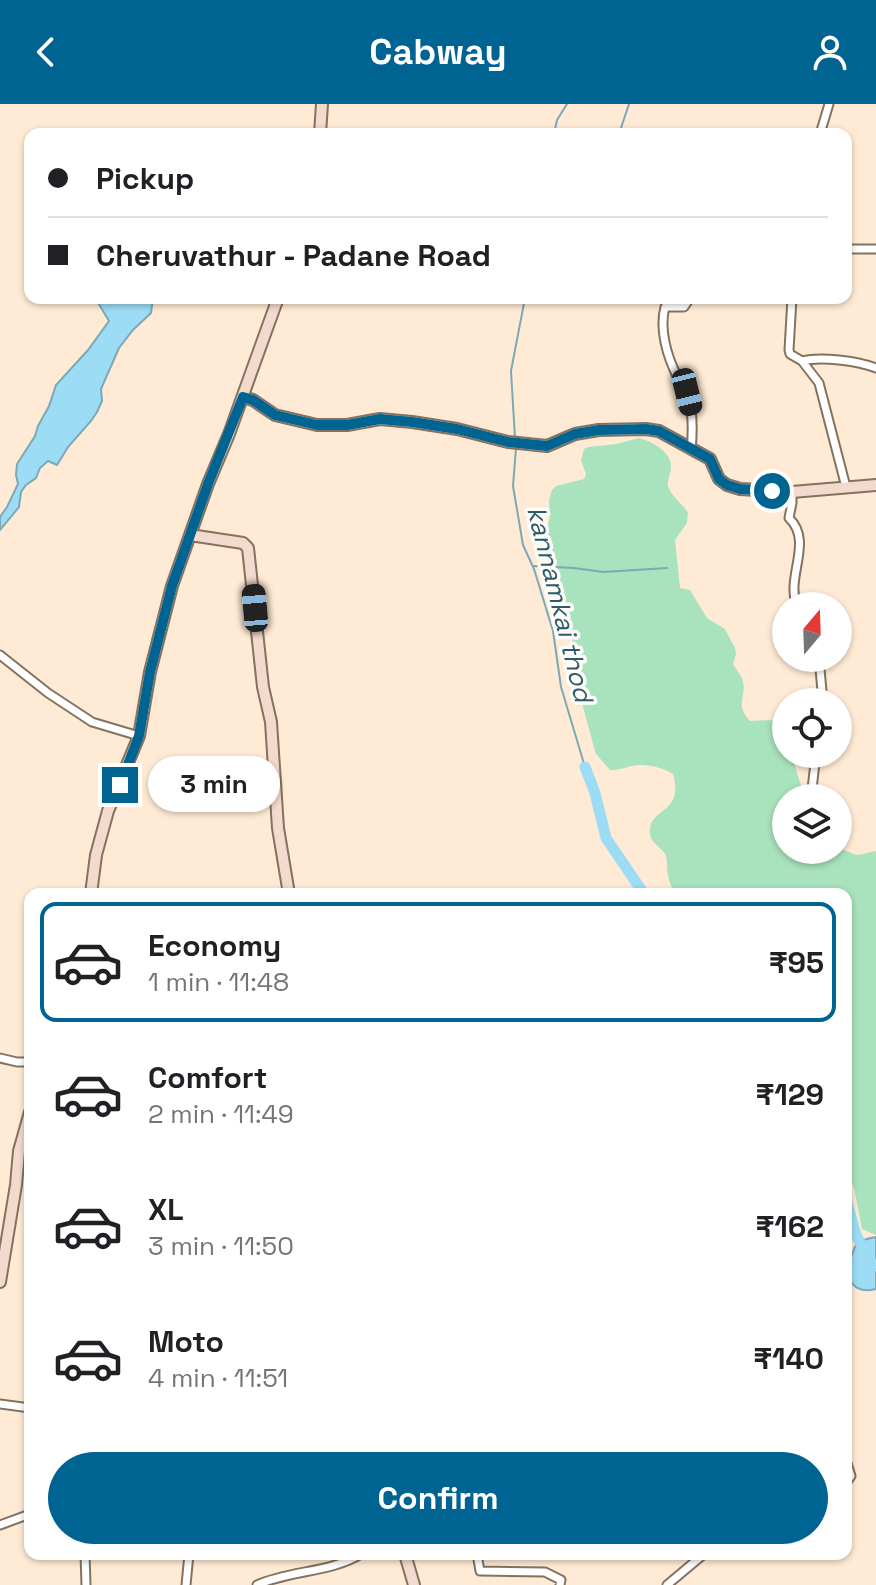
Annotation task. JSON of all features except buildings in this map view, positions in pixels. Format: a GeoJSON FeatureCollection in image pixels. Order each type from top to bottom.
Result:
{"type":"FeatureCollection","features":[{"type":"Feature","properties":{"kind":"street"},"geometry":{"type":"LineString","coordinates":[[320,128],[322,104]]}},
{"type":"Feature","properties":{"kind":"street"},"geometry":{"type":"LineString","coordinates":[[822,128],[829,104]]}},
{"type":"Feature","properties":{"kind":"street"},"geometry":{"type":"LineString","coordinates":[[852,249],[876,249]]}},
{"type":"Feature","properties":{"kind":"street"},"geometry":{"type":"LineString","coordinates":[[92,888],[96,855],[108,811],[139,736],[172,586],[276,304]]}},
{"type":"Feature","properties":{"kind":"street"},"geometry":{"type":"LineString","coordinates":[[686,304],[684,307],[665,307],[663,319],[669,359],[687,392],[691,409],[691,450]]}},
{"type":"Feature","properties":{"kind":"street"},"geometry":{"type":"LineString","coordinates":[[792,304],[790,354],[802,361],[819,383],[846,487]]}},
{"type":"Feature","properties":{"kind":"street"},"geometry":{"type":"LineString","coordinates":[[802,361],[828,359],[864,363],[876,368]]}},
{"type":"Feature","properties":{"kind":"street"},"geometry":{"type":"LineString","coordinates":[[243,397],[275,415],[317,425],[347,425],[380,419],[457,429],[508,442],[547,446],[575,434],[646,429],[659,431],[710,459],[719,479],[740,489],[792,492],[876,485]]}},
{"type":"Feature","properties":{"kind":"street"},"geometry":{"type":"LineString","coordinates":[[792,492],[789,518],[799,532],[800,545],[794,592]]}},
{"type":"Feature","properties":{"kind":"street"},"geometry":{"type":"LineString","coordinates":[[190,535],[243,543],[248,548],[263,687],[271,722],[278,828],[288,888]]}},
{"type":"Feature","properties":{"kind":"street"},"geometry":{"type":"LineString","coordinates":[[0,655],[48,693],[92,722],[139,736]]}},
{"type":"Feature","properties":{"kind":"street"},"geometry":{"type":"LineString","coordinates":[[0,1058],[24,1062]]}},
{"type":"Feature","properties":{"kind":"street"},"geometry":{"type":"LineString","coordinates":[[0,1282],[5,1220],[24,1156]]}},
{"type":"Feature","properties":{"kind":"street"},"geometry":{"type":"LineString","coordinates":[[0,1404],[24,1407]]}},
{"type":"Feature","properties":{"kind":"street"},"geometry":{"type":"LineString","coordinates":[[0,1525],[24,1516]]}},
{"type":"Feature","properties":{"kind":"street"},"geometry":{"type":"LineString","coordinates":[[85,1560],[86,1585]]}},
{"type":"Feature","properties":{"kind":"street"},"geometry":{"type":"LineString","coordinates":[[186,1585],[188,1560]]}},
{"type":"Feature","properties":{"kind":"street"},"geometry":{"type":"LineString","coordinates":[[257,1585],[346,1560]]}},
{"type":"Feature","properties":{"kind":"street"},"geometry":{"type":"LineString","coordinates":[[407,1560],[414,1585]]}},
{"type":"Feature","properties":{"kind":"street"},"geometry":{"type":"LineString","coordinates":[[478,1560],[480,1571],[545,1572],[561,1580],[560,1585]]}},
{"type":"Feature","properties":{"kind":"street"},"geometry":{"type":"LineString","coordinates":[[667,1585],[697,1560]]}},
{"type":"Feature","properties":{"kind":"green space"},"geometry":{"type":"Polygon","coordinates":[[[639,438],[655,445],[668,457],[671,467],[668,486],[688,513],[687,523],[675,540],[680,588],[690,590],[707,618],[725,629],[735,648],[733,664],[743,682],[745,715],[750,721],[772,720],[772,768],[795,768],[801,784],[772,784],[772,864],[852,864],[852,853],[876,851],[876,1235],[862,1229],[852,1183],[852,888],[672,888],[666,856],[653,841],[650,829],[652,822],[674,796],[673,774],[642,765],[610,770],[596,754],[582,703],[575,649],[544,547],[552,490],[556,486],[584,479],[586,474],[581,460],[584,449],[639,438]]]}},
{"type":"Feature","properties":{"kind":"water"},"geometry":{"type":"Polygon","coordinates":[[[99,304],[152,304],[151,313],[119,348],[101,389],[102,401],[91,421],[57,465],[48,461],[40,468],[36,478],[21,492],[19,507],[0,530],[0,517],[18,484],[17,464],[35,436],[56,385],[109,321],[99,304]]]}},
{"type":"Feature","properties":{"kind":"water"},"geometry":{"type":"Polygon","coordinates":[[[876,1237],[876,1289],[868,1290],[852,1283],[852,1254],[859,1242],[876,1237]]]}},
{"type":"Feature","properties":{"kind":"waterway","name":"kannamkai thod"},"geometry":{"type":"LineString","coordinates":[[555,128],[567,104]]}},
{"type":"Feature","properties":{"kind":"waterway"},"geometry":{"type":"LineString","coordinates":[[621,128],[629,104]]}},
{"type":"Feature","properties":{"kind":"waterway","name":"kannamkai thod"},"geometry":{"type":"LineString","coordinates":[[515,438],[511,371],[524,304]]}},
{"type":"Feature","properties":{"kind":"waterway","name":"kannamkai thod"},"geometry":{"type":"LineString","coordinates":[[516,448],[513,486],[523,545],[534,569],[553,631],[561,687],[585,767]]}},
{"type":"Feature","properties":{"kind":"waterway"},"geometry":{"type":"LineString","coordinates":[[534,566],[603,572],[667,568]]}},
{"type":"Feature","properties":{"kind":"waterway"},"geometry":{"type":"LineString","coordinates":[[585,767],[606,838],[640,888]]}},
{"type":"Feature","properties":{"kind":"waterway"},"geometry":{"type":"LineString","coordinates":[[852,1221],[856,1235],[876,1266]]}},
{"type":"Feature","properties":{"kind":"waterway"},"geometry":{"type":"LineString","coordinates":[[852,1236],[856,1235]]}},
{"type":"Feature","properties":{"kind":"route"},"geometry":{"type":"LineString","coordinates":[[120,785],[139,736],[150,672],[172,586],[243,397],[275,415],[317,425],[347,425],[380,419],[457,429],[508,442],[547,446],[575,434],[599,430],[659,431],[710,459],[719,479],[727,485],[772,491]]}}]}
